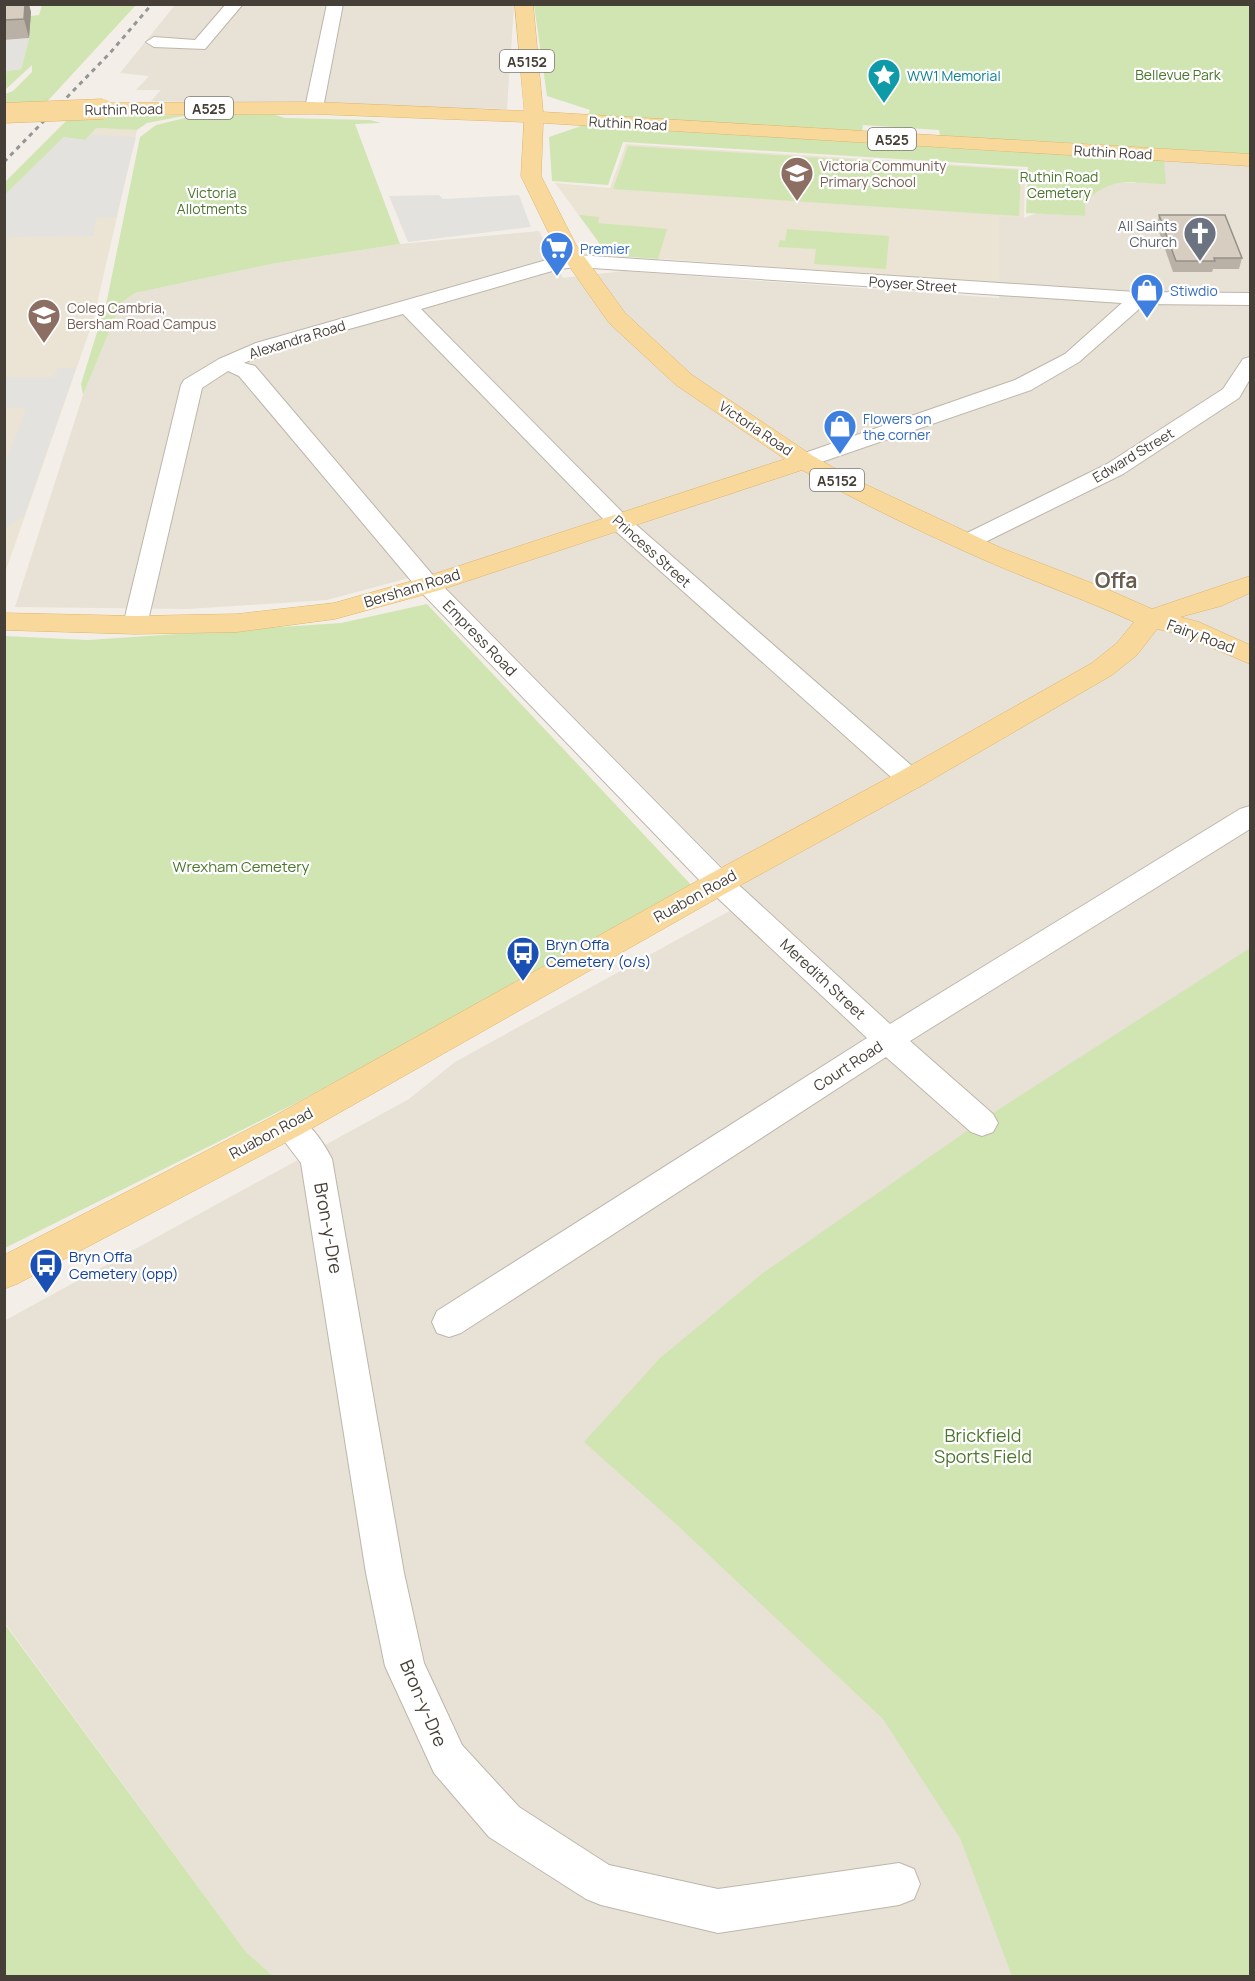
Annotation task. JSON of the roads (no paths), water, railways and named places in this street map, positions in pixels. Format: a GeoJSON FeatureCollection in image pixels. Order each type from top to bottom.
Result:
{"type":"FeatureCollection","features":[{"type":"Feature","properties":{"kind":"main road","name":"A5152"},"geometry":{"type":"LineString","coordinates":[[524,4],[534,117]]}},
{"type":"Feature","properties":{"kind":"main road","name":"Ruthin Road"},"geometry":{"type":"LineString","coordinates":[[4,113],[104,109],[314,108],[534,117],[1251,160]]}},
{"type":"Feature","properties":{"kind":"main road","name":"Victoria Road"},"geometry":{"type":"LineString","coordinates":[[534,117],[531,176],[566,246],[617,318],[684,380],[804,460],[843,483],[967,542],[1151,619]]}},
{"type":"Feature","properties":{"kind":"main road","name":"Bersham Road"},"geometry":{"type":"LineString","coordinates":[[4,621],[135,626],[237,623],[335,611],[428,585],[804,460]]}},
{"type":"Feature","properties":{"kind":"main road"},"geometry":{"type":"LineString","coordinates":[[1151,619],[1182,607],[1212,600],[1251,584]]}},
{"type":"Feature","properties":{"kind":"main road","name":"Ruabon Road"},"geometry":{"type":"LineString","coordinates":[[4,1273],[288,1125],[719,883],[910,779],[1102,669],[1127,649],[1151,619]]}},
{"type":"Feature","properties":{"kind":"main road","name":"Fairy Road"},"geometry":{"type":"LineString","coordinates":[[1151,619],[1189,628],[1251,655]]}},
{"type":"Feature","properties":{"kind":"street"},"geometry":{"type":"LineString","coordinates":[[154,42],[199,45],[235,4]]}},
{"type":"Feature","properties":{"kind":"street"},"geometry":{"type":"LineString","coordinates":[[314,108],[335,4]]}},
{"type":"Feature","properties":{"kind":"street","name":"Poyser Street"},"geometry":{"type":"LineString","coordinates":[[577,261],[1135,298],[1251,299]]}},
{"type":"Feature","properties":{"kind":"street","name":"Alexandra Road"},"geometry":{"type":"LineString","coordinates":[[135,626],[192,385],[226,363],[263,347],[407,308],[557,263],[577,261]]}},
{"type":"Feature","properties":{"kind":"street"},"geometry":{"type":"LineString","coordinates":[[804,460],[1023,385],[1072,358],[1131,306],[1135,298]]}},
{"type":"Feature","properties":{"kind":"street","name":"Princess Street"},"geometry":{"type":"LineString","coordinates":[[407,308],[618,521],[910,779]]}},
{"type":"Feature","properties":{"kind":"street","name":"Empress Road"},"geometry":{"type":"LineString","coordinates":[[226,363],[247,371],[428,585],[719,883]]}},
{"type":"Feature","properties":{"kind":"street","name":"Edward Street"},"geometry":{"type":"LineString","coordinates":[[967,542],[1114,469],[1231,393],[1251,363]]}},
{"type":"Feature","properties":{"kind":"street","name":"Court Road"},"geometry":{"type":"LineString","coordinates":[[449,1322],[888,1040],[1251,816]]}},
{"type":"Feature","properties":{"kind":"street","name":"Meredith Street"},"geometry":{"type":"LineString","coordinates":[[719,883],[888,1040],[982,1123]]}},
{"type":"Feature","properties":{"kind":"street","name":"Bron-y-Dre"},"geometry":{"type":"LineString","coordinates":[[288,1125],[316,1159],[386,1573],[405,1666],[448,1759],[504,1822],[601,1884],[718,1911],[846,1890],[899,1884]]}},
{"type":"Feature","properties":{"kind":"railway"},"geometry":{"type":"LineString","coordinates":[[4,162],[110,53],[152,4]]}},
{"type":"Feature","properties":{"kind":"place","name":"WW1 Memorial"},"geometry":{"type":"Point","coordinates":[884,104]}},
{"type":"Feature","properties":{"kind":"place","name":"Victoria Community Primary School"},"geometry":{"type":"Point","coordinates":[797,202]}},
{"type":"Feature","properties":{"kind":"place","name":"All Saints Church"},"geometry":{"type":"Point","coordinates":[1200,262]}},
{"type":"Feature","properties":{"kind":"place","name":"Premier"},"geometry":{"type":"Point","coordinates":[557,277]}},
{"type":"Feature","properties":{"kind":"place","name":"Stiwdio"},"geometry":{"type":"Point","coordinates":[1147,319]}},
{"type":"Feature","properties":{"kind":"place","name":"Coleg Cambria, Bersham Road Campus"},"geometry":{"type":"Point","coordinates":[44,344]}},
{"type":"Feature","properties":{"kind":"place","name":"Flowers on the corner"},"geometry":{"type":"Point","coordinates":[840,455]}},
{"type":"Feature","properties":{"kind":"place","name":"Bryn Offa Cemetery (o/s)"},"geometry":{"type":"Point","coordinates":[523,982]}},
{"type":"Feature","properties":{"kind":"place","name":"Bryn Offa Cemetery (opp)"},"geometry":{"type":"Point","coordinates":[46,1294]}},
{"type":"Feature","properties":{"kind":"district","name":"Offa"},"geometry":{"type":"Point","coordinates":[1116,580]}},
{"type":"Feature","properties":{"kind":"park label","name":"Bellevue Park"},"geometry":{"type":"Point","coordinates":[1178,74]}},
{"type":"Feature","properties":{"kind":"park label","name":"Ruthin Road Cemetery"},"geometry":{"type":"Point","coordinates":[1059,184]}},
{"type":"Feature","properties":{"kind":"park label","name":"Victoria Allotments"},"geometry":{"type":"Point","coordinates":[212,200]}},
{"type":"Feature","properties":{"kind":"park label","name":"Wrexham Cemetery"},"geometry":{"type":"Point","coordinates":[241,866]}},
{"type":"Feature","properties":{"kind":"park label","name":"Brickfield Sports Field"},"geometry":{"type":"Point","coordinates":[983,1445]}}]}
